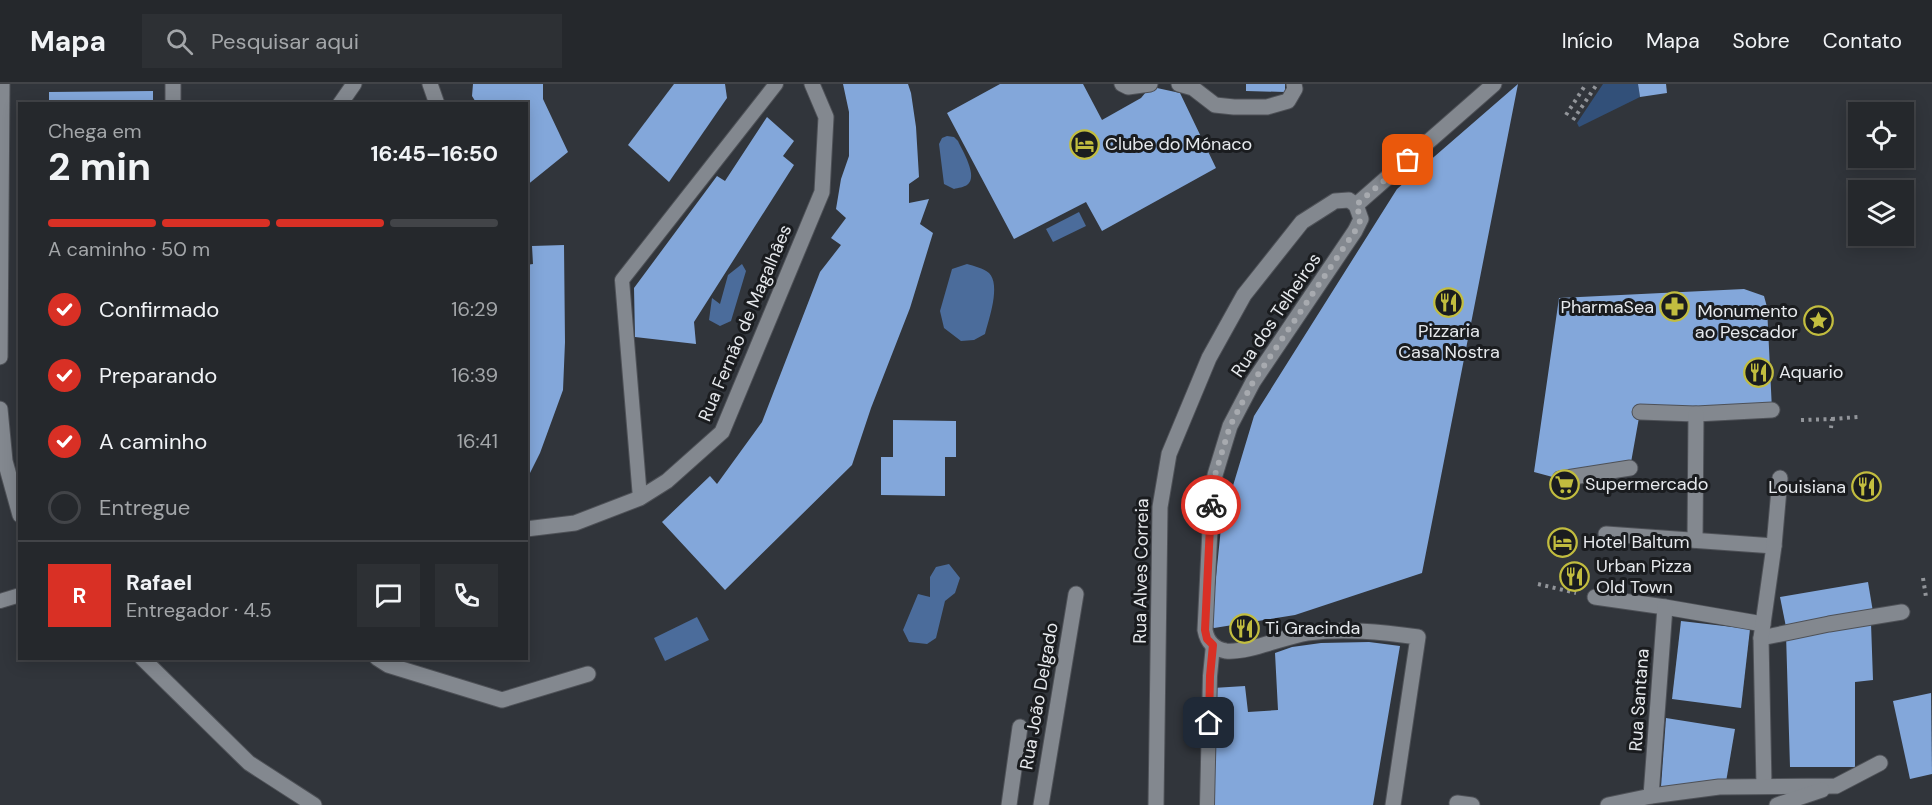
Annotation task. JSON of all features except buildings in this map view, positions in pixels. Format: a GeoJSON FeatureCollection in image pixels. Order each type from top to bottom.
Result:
{"type":"FeatureCollection","features":[{"type":"Feature","properties":{"kind":"street"},"geometry":{"type":"LineString","coordinates":[[0,357],[2,84]]}},
{"type":"Feature","properties":{"kind":"street"},"geometry":{"type":"LineString","coordinates":[[173,84],[173,102]]}},
{"type":"Feature","properties":{"kind":"street"},"geometry":{"type":"LineString","coordinates":[[341,102],[354,84]]}},
{"type":"Feature","properties":{"kind":"street"},"geometry":{"type":"LineString","coordinates":[[430,84],[436,102]]}},
{"type":"Feature","properties":{"kind":"street","name":"Rua Fernão de Magalhâes"},"geometry":{"type":"LineString","coordinates":[[528,529],[575,523],[640,498],[667,481],[722,432],[822,192],[826,117],[812,84]]}},
{"type":"Feature","properties":{"kind":"street"},"geometry":{"type":"LineString","coordinates":[[1122,84],[1128,87],[1150,84]]}},
{"type":"Feature","properties":{"kind":"street"},"geometry":{"type":"LineString","coordinates":[[1179,84],[1192,88],[1215,105],[1234,107],[1267,106],[1288,101],[1295,89],[1294,84]]}},
{"type":"Feature","properties":{"kind":"street"},"geometry":{"type":"LineString","coordinates":[[1356,205],[1494,84]]}},
{"type":"Feature","properties":{"kind":"street","name":"Rua Alves Correia"},"geometry":{"type":"LineString","coordinates":[[1156,805],[1160,507],[1169,454],[1209,358],[1244,295],[1302,222],[1335,201],[1349,200],[1356,205]]}},
{"type":"Feature","properties":{"kind":"street","name":"Rua dos Telheiros"},"geometry":{"type":"LineString","coordinates":[[1213,645],[1207,639],[1205,630],[1211,509],[1215,475],[1230,426],[1253,382],[1355,231],[1361,219],[1356,205]]}},
{"type":"Feature","properties":{"kind":"street"},"geometry":{"type":"LineString","coordinates":[[0,409],[5,460],[18,507]]}},
{"type":"Feature","properties":{"kind":"street"},"geometry":{"type":"LineString","coordinates":[[1640,412],[1696,414],[1773,410]]}},
{"type":"Feature","properties":{"kind":"street"},"geometry":{"type":"LineString","coordinates":[[1695,540],[1696,414]]}},
{"type":"Feature","properties":{"kind":"street"},"geometry":{"type":"LineString","coordinates":[[1560,479],[1630,468]]}},
{"type":"Feature","properties":{"kind":"street"},"geometry":{"type":"LineString","coordinates":[[1764,786],[1762,631],[1774,546],[1780,478]]}},
{"type":"Feature","properties":{"kind":"street"},"geometry":{"type":"LineString","coordinates":[[1606,534],[1774,546]]}},
{"type":"Feature","properties":{"kind":"street","name":"Rua João Delgado"},"geometry":{"type":"LineString","coordinates":[[1041,805],[1076,594]]}},
{"type":"Feature","properties":{"kind":"street"},"geometry":{"type":"LineString","coordinates":[[1595,597],[1665,607],[1762,631],[1829,624],[1902,612]]}},
{"type":"Feature","properties":{"kind":"street","name":"Rua Santana"},"geometry":{"type":"LineString","coordinates":[[1651,796],[1665,607]]}},
{"type":"Feature","properties":{"kind":"street"},"geometry":{"type":"LineString","coordinates":[[1213,645],[1224,651],[1239,651],[1287,637],[1326,631],[1418,637],[1393,805]]}},
{"type":"Feature","properties":{"kind":"street"},"geometry":{"type":"LineString","coordinates":[[144,660],[249,763],[314,805]]}},
{"type":"Feature","properties":{"kind":"street"},"geometry":{"type":"LineString","coordinates":[[380,660],[388,665],[502,700],[588,674]]}},
{"type":"Feature","properties":{"kind":"street"},"geometry":{"type":"LineString","coordinates":[[1009,805],[1020,727]]}},
{"type":"Feature","properties":{"kind":"street"},"geometry":{"type":"LineString","coordinates":[[1778,805],[1836,786],[1880,763]]}},
{"type":"Feature","properties":{"kind":"street"},"geometry":{"type":"LineString","coordinates":[[1608,805],[1651,796],[1719,788],[1836,786]]}},
{"type":"Feature","properties":{"kind":"lane"},"geometry":{"type":"LineString","coordinates":[[640,498],[622,280],[776,84]]}},
{"type":"Feature","properties":{"kind":"lane"},"geometry":{"type":"LineString","coordinates":[[0,601],[18,596]]}},
{"type":"Feature","properties":{"kind":"lane","name":"Rua dos Telheiros"},"geometry":{"type":"LineString","coordinates":[[1207,805],[1210,676],[1213,645]]}},
{"type":"Feature","properties":{"kind":"path"},"geometry":{"type":"LineString","coordinates":[[1566,115],[1586,84]]}},
{"type":"Feature","properties":{"kind":"path"},"geometry":{"type":"LineString","coordinates":[[1573,120],[1597,84]]}},
{"type":"Feature","properties":{"kind":"path"},"geometry":{"type":"LineString","coordinates":[[1801,420],[1858,417]]}},
{"type":"Feature","properties":{"kind":"path"},"geometry":{"type":"LineString","coordinates":[[1831,428],[1832,419]]}},
{"type":"Feature","properties":{"kind":"path"},"geometry":{"type":"LineString","coordinates":[[1923,578],[1926,597]]}},
{"type":"Feature","properties":{"kind":"path"},"geometry":{"type":"LineString","coordinates":[[1538,584],[1595,597]]}},
{"type":"Feature","properties":{"kind":"shaded area"},"geometry":{"type":"Polygon","coordinates":[[[1603,84],[1638,84],[1640,97],[1579,127],[1577,123],[1603,84]]]}},
{"type":"Feature","properties":{"kind":"shaded area"},"geometry":{"type":"Polygon","coordinates":[[[954,137],[958,141],[966,157],[971,176],[967,185],[954,189],[944,184],[939,144],[942,138],[954,137]]]}},
{"type":"Feature","properties":{"kind":"shaded area"},"geometry":{"type":"Polygon","coordinates":[[[1079,212],[1086,226],[1053,242],[1046,229],[1079,212]]]}},
{"type":"Feature","properties":{"kind":"shaded area"},"geometry":{"type":"Polygon","coordinates":[[[742,264],[746,271],[731,321],[720,326],[709,320],[712,298],[720,304],[728,275],[742,264]]]}},
{"type":"Feature","properties":{"kind":"shaded area"},"geometry":{"type":"Polygon","coordinates":[[[967,264],[989,273],[994,285],[994,294],[985,334],[974,340],[961,341],[944,328],[940,311],[952,269],[967,264]]]}},
{"type":"Feature","properties":{"kind":"shaded area"},"geometry":{"type":"Polygon","coordinates":[[[949,564],[960,578],[955,593],[945,601],[936,638],[927,644],[909,642],[903,630],[918,594],[930,597],[930,577],[936,567],[949,564]]]}},
{"type":"Feature","properties":{"kind":"shaded area"},"geometry":{"type":"Polygon","coordinates":[[[697,617],[709,640],[665,661],[654,638],[697,617]]]}},
{"type":"Feature","properties":{"kind":"way so far"},"geometry":{"type":"LineString","coordinates":[[1211,505],[1215,475],[1230,426],[1253,382],[1355,231],[1361,219],[1360,210],[1356,205],[1408,160]]}},
{"type":"Feature","properties":{"kind":"place","name":"Clube do Mónaco"},"geometry":{"type":"Point","coordinates":[1084,144]}},
{"type":"Feature","properties":{"kind":"place","name":"Pizzaria Casa Nostra"},"geometry":{"type":"Point","coordinates":[1449,302]}},
{"type":"Feature","properties":{"kind":"place","name":"PharmaSea"},"geometry":{"type":"Point","coordinates":[1675,307]}},
{"type":"Feature","properties":{"kind":"place","name":"Monumento ao Pescador"},"geometry":{"type":"Point","coordinates":[1819,321]}},
{"type":"Feature","properties":{"kind":"place","name":"Aquario"},"geometry":{"type":"Point","coordinates":[1758,372]}},
{"type":"Feature","properties":{"kind":"place","name":"Supermercado"},"geometry":{"type":"Point","coordinates":[1564,484]}},
{"type":"Feature","properties":{"kind":"place","name":"Louisiana"},"geometry":{"type":"Point","coordinates":[1867,487]}},
{"type":"Feature","properties":{"kind":"place","name":"Hotel Baltum"},"geometry":{"type":"Point","coordinates":[1562,542]}},
{"type":"Feature","properties":{"kind":"place","name":"Urban Pizza Old Town"},"geometry":{"type":"Point","coordinates":[1575,576]}},
{"type":"Feature","properties":{"kind":"place","name":"Ti Gracinda"},"geometry":{"type":"Point","coordinates":[1244,628]}},
{"type":"Feature","properties":{"kind":"route"},"geometry":{"type":"LineString","coordinates":[[1209,723],[1213,645],[1207,639],[1205,630],[1211,505]]}}]}
